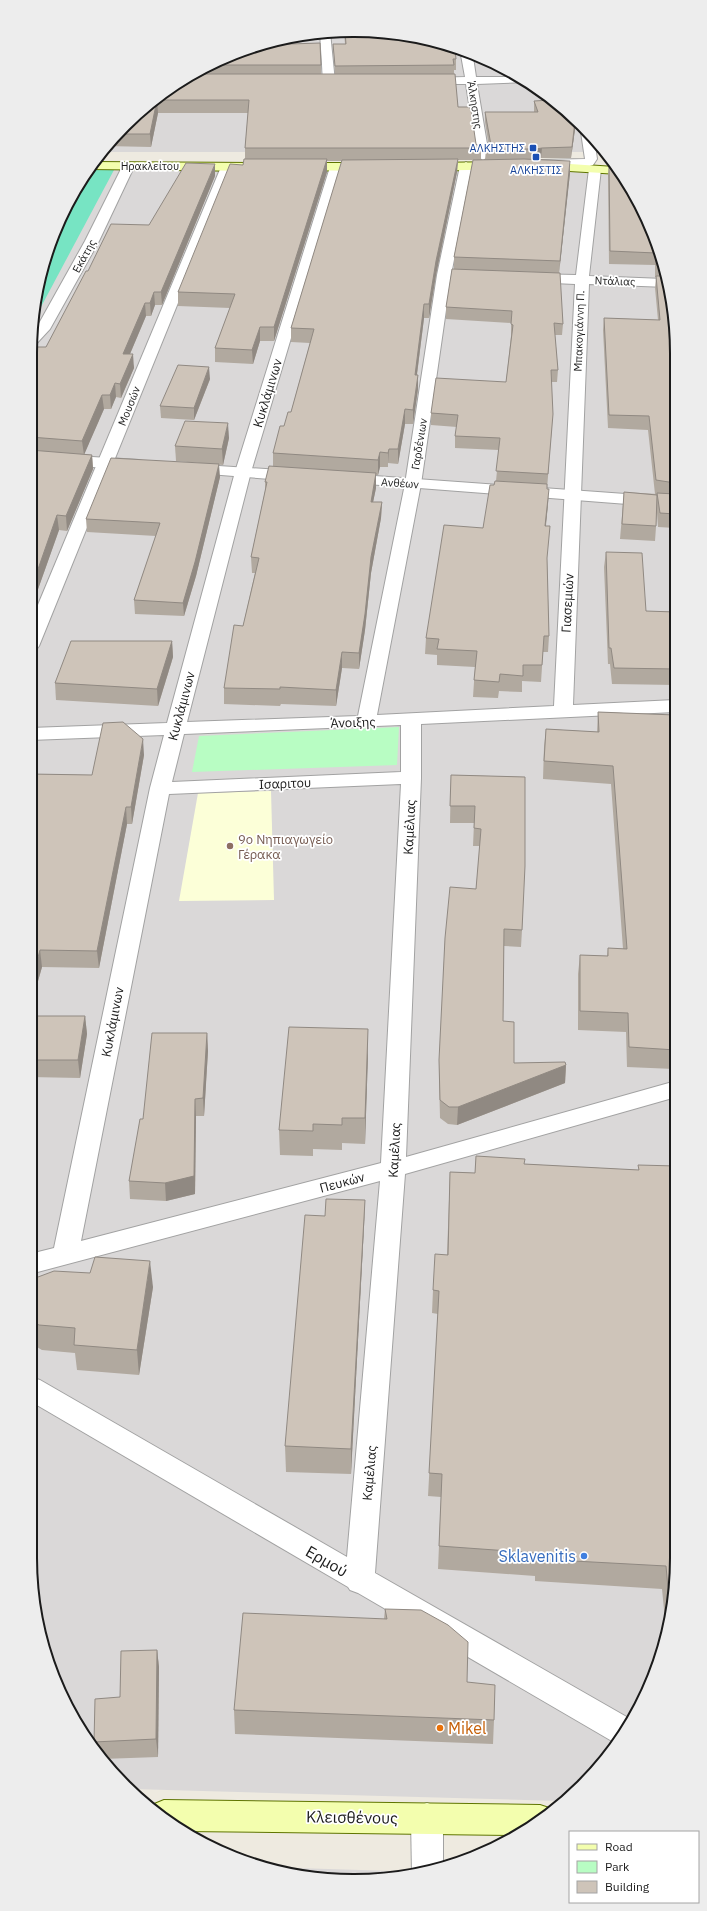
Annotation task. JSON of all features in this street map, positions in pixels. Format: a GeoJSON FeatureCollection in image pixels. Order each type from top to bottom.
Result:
{"type":"FeatureCollection","features":[{"type":"Feature","properties":{"kind":"main road","name":"Ηρακλείτου"},"geometry":{"type":"LineString","coordinates":[[106,156],[262,156]]}},
{"type":"Feature","properties":{"kind":"main road"},"geometry":{"type":"LineString","coordinates":[[294,156],[372,156]]}},
{"type":"Feature","properties":{"kind":"main road"},"geometry":{"type":"LineString","coordinates":[[483,156],[511,161],[466,166],[417,162],[483,156]]}},
{"type":"Feature","properties":{"kind":"main road"},"geometry":{"type":"LineString","coordinates":[[528,162],[593,164],[606,162]]}},
{"type":"Feature","properties":{"kind":"main road"},"geometry":{"type":"LineString","coordinates":[[593,164],[611,169]]}},
{"type":"Feature","properties":{"kind":"main road","name":"Ηρακλείτου"},"geometry":{"type":"LineString","coordinates":[[98,166],[383,167]]}},
{"type":"Feature","properties":{"kind":"main road","name":"Κλεισθένους"},"geometry":{"type":"LineString","coordinates":[[170,1815],[531,1820]]}},
{"type":"Feature","properties":{"kind":"street"},"geometry":{"type":"LineString","coordinates":[[325,39],[325,82],[344,82]]}},
{"type":"Feature","properties":{"kind":"street","name":"Άλκηστης"},"geometry":{"type":"LineString","coordinates":[[468,58],[483,156]]}},
{"type":"Feature","properties":{"kind":"street"},"geometry":{"type":"LineString","coordinates":[[416,82],[514,80]]}},
{"type":"Feature","properties":{"kind":"street","name":"Μπακογιάννη Π."},"geometry":{"type":"LineString","coordinates":[[572,495],[582,280],[593,164],[589,143]]}},
{"type":"Feature","properties":{"kind":"street","name":"Εκάτης"},"geometry":{"type":"LineString","coordinates":[[38,328],[92,241],[128,166]]}},
{"type":"Feature","properties":{"kind":"street","name":"Μουσών"},"geometry":{"type":"LineString","coordinates":[[37,617],[106,463],[227,166]]}},
{"type":"Feature","properties":{"kind":"street","name":"Κυκλάμινων"},"geometry":{"type":"LineString","coordinates":[[65,1254],[160,788],[174,728],[243,472],[336,166]]}},
{"type":"Feature","properties":{"kind":"street","name":"Γαρδένιων"},"geometry":{"type":"LineString","coordinates":[[366,721],[413,484],[444,275],[466,166]]}},
{"type":"Feature","properties":{"kind":"street"},"geometry":{"type":"LineString","coordinates":[[444,275],[460,275]]}},
{"type":"Feature","properties":{"kind":"street","name":"Ντάλιας"},"geometry":{"type":"LineString","coordinates":[[521,278],[662,283]]}},
{"type":"Feature","properties":{"kind":"street"},"geometry":{"type":"LineString","coordinates":[[37,458],[152,466]]}},
{"type":"Feature","properties":{"kind":"street"},"geometry":{"type":"LineString","coordinates":[[175,468],[312,477]]}},
{"type":"Feature","properties":{"kind":"street","name":"Ανθέων"},"geometry":{"type":"LineString","coordinates":[[335,479],[667,501]]}},
{"type":"Feature","properties":{"kind":"street","name":"Γιασεμιών"},"geometry":{"type":"LineString","coordinates":[[563,711],[572,495]]}},
{"type":"Feature","properties":{"kind":"street","name":"Άνοιξης"},"geometry":{"type":"LineString","coordinates":[[37,734],[366,721],[670,706]]}},
{"type":"Feature","properties":{"kind":"street","name":"Καμέλιας"},"geometry":{"type":"LineString","coordinates":[[360,1581],[393,1169],[411,778],[410,719]]}},
{"type":"Feature","properties":{"kind":"street","name":"Ισαριτου"},"geometry":{"type":"LineString","coordinates":[[160,788],[411,778]]}},
{"type":"Feature","properties":{"kind":"street","name":"Πευκών"},"geometry":{"type":"LineString","coordinates":[[37,1262],[393,1169],[670,1091]]}},
{"type":"Feature","properties":{"kind":"street","name":"Ερμού"},"geometry":{"type":"LineString","coordinates":[[37,1392],[360,1581],[619,1729]]}},
{"type":"Feature","properties":{"kind":"street"},"geometry":{"type":"LineString","coordinates":[[427,1818],[427,1865]]}},
{"type":"Feature","properties":{"kind":"shaded area"},"geometry":{"type":"Polygon","coordinates":[[[354,37],[395,40],[435,48],[475,61],[512,79],[546,102],[577,130],[584,137],[587,152],[110,152],[130,130],[161,102],[195,79],[232,61],[292,43],[354,37]]]}},
{"type":"Feature","properties":{"kind":"shaded area"},"geometry":{"type":"Polygon","coordinates":[[[537,166],[614,174],[628,195],[660,275],[667,312],[670,354],[669,1578],[664,1619],[659,1639],[646,1679],[628,1716],[605,1750],[577,1781],[555,1801],[139,1789],[102,1750],[79,1716],[61,1679],[48,1639],[40,1599],[37,1558],[37,354],[43,292],[54,252],[61,232],[79,195],[96,169],[537,166]]]}},
{"type":"Feature","properties":{"kind":"shaded area","name":"9ο Νηπιαγωγείο Γέρακα"},"geometry":{"type":"Polygon","coordinates":[[[271,791],[274,900],[179,901],[198,793],[271,791]]]}},
{"type":"Feature","properties":{"kind":"shaded area"},"geometry":{"type":"Polygon","coordinates":[[[291,1868],[395,1871],[354,1874],[291,1868]]]}},
{"type":"Feature","properties":{"kind":"green space"},"geometry":{"type":"Polygon","coordinates":[[[96,170],[114,170],[41,307],[43,292],[54,252],[61,232],[79,195],[96,170]]]}},
{"type":"Feature","properties":{"kind":"green space"},"geometry":{"type":"Polygon","coordinates":[[[399,727],[397,765],[192,772],[199,736],[399,727]]]}},
{"type":"Feature","properties":{"kind":"building"},"geometry":{"type":"Polygon","coordinates":[[[345,37],[395,40],[415,43],[455,54],[456,59],[453,59],[454,65],[335,66],[333,44],[346,44],[345,37]]]}},
{"type":"Feature","properties":{"kind":"building"},"geometry":{"type":"Polygon","coordinates":[[[320,43],[321,65],[224,65],[252,54],[288,44],[320,43]]]}},
{"type":"Feature","properties":{"kind":"building"},"geometry":{"type":"Polygon","coordinates":[[[206,74],[455,74],[458,107],[469,107],[471,110],[476,144],[481,148],[245,148],[249,100],[164,100],[195,79],[206,74]]]}},
{"type":"Feature","properties":{"kind":"building"},"geometry":{"type":"Polygon","coordinates":[[[544,100],[574,127],[572,147],[486,149],[491,145],[485,112],[538,112],[534,101],[544,100]]]}},
{"type":"Feature","properties":{"kind":"building"},"geometry":{"type":"Polygon","coordinates":[[[156,107],[150,134],[126,134],[156,107]]]}},
{"type":"Feature","properties":{"kind":"building"},"geometry":{"type":"Polygon","coordinates":[[[244,159],[327,159],[274,327],[260,327],[252,350],[215,348],[235,294],[178,292],[230,164],[243,165],[244,159]]]}},
{"type":"Feature","properties":{"kind":"building"},"geometry":{"type":"Polygon","coordinates":[[[458,159],[436,261],[429,304],[424,304],[415,375],[418,375],[413,410],[405,409],[398,449],[389,449],[388,453],[380,452],[378,460],[273,453],[280,426],[284,426],[288,412],[291,412],[314,329],[291,328],[342,160],[458,159]]]}},
{"type":"Feature","properties":{"kind":"building"},"geometry":{"type":"Polygon","coordinates":[[[524,159],[570,161],[560,261],[454,257],[473,160],[524,159]]]}},
{"type":"Feature","properties":{"kind":"building"},"geometry":{"type":"Polygon","coordinates":[[[186,163],[215,164],[161,292],[154,292],[150,303],[145,303],[123,354],[133,354],[120,384],[115,383],[110,395],[102,395],[82,441],[37,438],[37,347],[46,347],[86,271],[88,271],[111,224],[149,225],[186,163]]]}},
{"type":"Feature","properties":{"kind":"building"},"geometry":{"type":"Polygon","coordinates":[[[609,167],[628,195],[646,232],[653,253],[610,251],[609,167]]]}},
{"type":"Feature","properties":{"kind":"building"},"geometry":{"type":"Polygon","coordinates":[[[452,269],[560,273],[563,324],[554,323],[558,370],[551,370],[553,414],[548,474],[496,471],[500,438],[455,436],[458,415],[431,413],[436,378],[506,382],[513,325],[511,324],[512,311],[446,307],[452,269]]]}},
{"type":"Feature","properties":{"kind":"building"},"geometry":{"type":"Polygon","coordinates":[[[656,276],[660,276],[664,292],[669,333],[670,482],[656,480],[649,416],[609,415],[604,318],[660,320],[656,276]]]}},
{"type":"Feature","properties":{"kind":"building"},"geometry":{"type":"Polygon","coordinates":[[[178,365],[209,367],[194,408],[160,406],[178,365]]]}},
{"type":"Feature","properties":{"kind":"building"},"geometry":{"type":"Polygon","coordinates":[[[185,421],[228,423],[222,449],[175,446],[185,421]]]}},
{"type":"Feature","properties":{"kind":"building"},"geometry":{"type":"Polygon","coordinates":[[[37,451],[92,455],[66,516],[57,515],[37,572],[37,451]]]}},
{"type":"Feature","properties":{"kind":"building"},"geometry":{"type":"Polygon","coordinates":[[[111,458],[219,464],[195,562],[183,603],[134,600],[160,523],[86,519],[111,458]]]}},
{"type":"Feature","properties":{"kind":"building"},"geometry":{"type":"Polygon","coordinates":[[[269,466],[376,473],[371,502],[382,502],[371,557],[359,653],[342,652],[336,690],[280,687],[280,689],[224,688],[234,625],[243,626],[259,558],[251,557],[269,466]]]}},
{"type":"Feature","properties":{"kind":"building"},"geometry":{"type":"Polygon","coordinates":[[[495,481],[547,484],[547,489],[549,489],[545,526],[550,526],[547,558],[549,636],[544,636],[542,665],[523,665],[523,676],[500,674],[499,682],[474,680],[477,651],[437,649],[439,639],[426,638],[444,525],[483,528],[490,485],[494,485],[495,481]]]}},
{"type":"Feature","properties":{"kind":"building"},"geometry":{"type":"Polygon","coordinates":[[[624,492],[657,495],[656,526],[622,524],[624,492]]]}},
{"type":"Feature","properties":{"kind":"building"},"geometry":{"type":"Polygon","coordinates":[[[657,493],[670,494],[670,514],[660,513],[657,493]]]}},
{"type":"Feature","properties":{"kind":"building"},"geometry":{"type":"Polygon","coordinates":[[[606,552],[642,553],[646,611],[670,612],[670,669],[614,668],[611,648],[609,648],[606,552]]]}},
{"type":"Feature","properties":{"kind":"building"},"geometry":{"type":"Polygon","coordinates":[[[71,641],[172,641],[157,689],[55,683],[71,641]]]}},
{"type":"Feature","properties":{"kind":"building"},"geometry":{"type":"Polygon","coordinates":[[[598,712],[670,715],[670,1050],[629,1047],[628,1013],[580,1011],[580,955],[608,956],[608,948],[627,949],[613,766],[544,761],[546,729],[599,732],[598,712]]]}},
{"type":"Feature","properties":{"kind":"building"},"geometry":{"type":"Polygon","coordinates":[[[123,722],[143,739],[131,807],[126,807],[97,951],[40,950],[37,961],[37,774],[92,775],[103,723],[123,722]]]}},
{"type":"Feature","properties":{"kind":"building"},"geometry":{"type":"Polygon","coordinates":[[[451,775],[525,777],[525,866],[522,930],[504,929],[503,1021],[514,1022],[514,1063],[565,1062],[566,1065],[458,1107],[449,1107],[440,1100],[439,1060],[445,938],[450,887],[476,889],[481,829],[474,828],[475,806],[450,806],[451,775]]]}},
{"type":"Feature","properties":{"kind":"building"},"geometry":{"type":"Polygon","coordinates":[[[37,1016],[85,1016],[78,1060],[37,1060],[37,1016]]]}},
{"type":"Feature","properties":{"kind":"building"},"geometry":{"type":"Polygon","coordinates":[[[289,1027],[368,1029],[365,1118],[342,1118],[342,1125],[313,1124],[313,1131],[279,1130],[289,1027]]]}},
{"type":"Feature","properties":{"kind":"building"},"geometry":{"type":"Polygon","coordinates":[[[152,1033],[207,1033],[203,1098],[195,1099],[194,1176],[165,1183],[129,1181],[140,1119],[143,1119],[152,1033]]]}},
{"type":"Feature","properties":{"kind":"building"},"geometry":{"type":"Polygon","coordinates":[[[476,1156],[525,1159],[524,1164],[639,1170],[638,1165],[670,1166],[670,1558],[668,1588],[666,1566],[537,1559],[537,1553],[439,1546],[442,1474],[429,1473],[439,1291],[433,1290],[435,1254],[448,1255],[450,1172],[475,1173],[476,1156]]]}},
{"type":"Feature","properties":{"kind":"building"},"geometry":{"type":"Polygon","coordinates":[[[326,1199],[365,1200],[351,1449],[285,1446],[305,1215],[325,1216],[326,1199]]]}},
{"type":"Feature","properties":{"kind":"building"},"geometry":{"type":"Polygon","coordinates":[[[95,1257],[150,1261],[137,1350],[74,1345],[75,1328],[37,1324],[37,1277],[54,1271],[90,1273],[95,1257]]]}},
{"type":"Feature","properties":{"kind":"building"},"geometry":{"type":"Polygon","coordinates":[[[385,1609],[421,1610],[448,1625],[468,1642],[467,1682],[495,1685],[494,1720],[234,1710],[243,1613],[387,1619],[385,1609]]]}},
{"type":"Feature","properties":{"kind":"building"},"geometry":{"type":"Polygon","coordinates":[[[157,1650],[156,1739],[96,1742],[94,1739],[95,1699],[120,1697],[121,1651],[157,1650]]]}},
{"type":"Feature","properties":{"kind":"place","name":"ΑΛΚΗΣΤΗΣ"},"geometry":{"type":"Point","coordinates":[533,148]}},
{"type":"Feature","properties":{"kind":"place","name":"ΑΛΚΗΣΤΙΣ"},"geometry":{"type":"Point","coordinates":[536,157]}},
{"type":"Feature","properties":{"kind":"place","name":"9ο Νηπιαγωγείο Γέρακα"},"geometry":{"type":"Point","coordinates":[230,846]}},
{"type":"Feature","properties":{"kind":"place","name":"Sklavenitis"},"geometry":{"type":"Point","coordinates":[584,1556]}},
{"type":"Feature","properties":{"kind":"place","name":"Mikel"},"geometry":{"type":"Point","coordinates":[440,1728]}}]}
